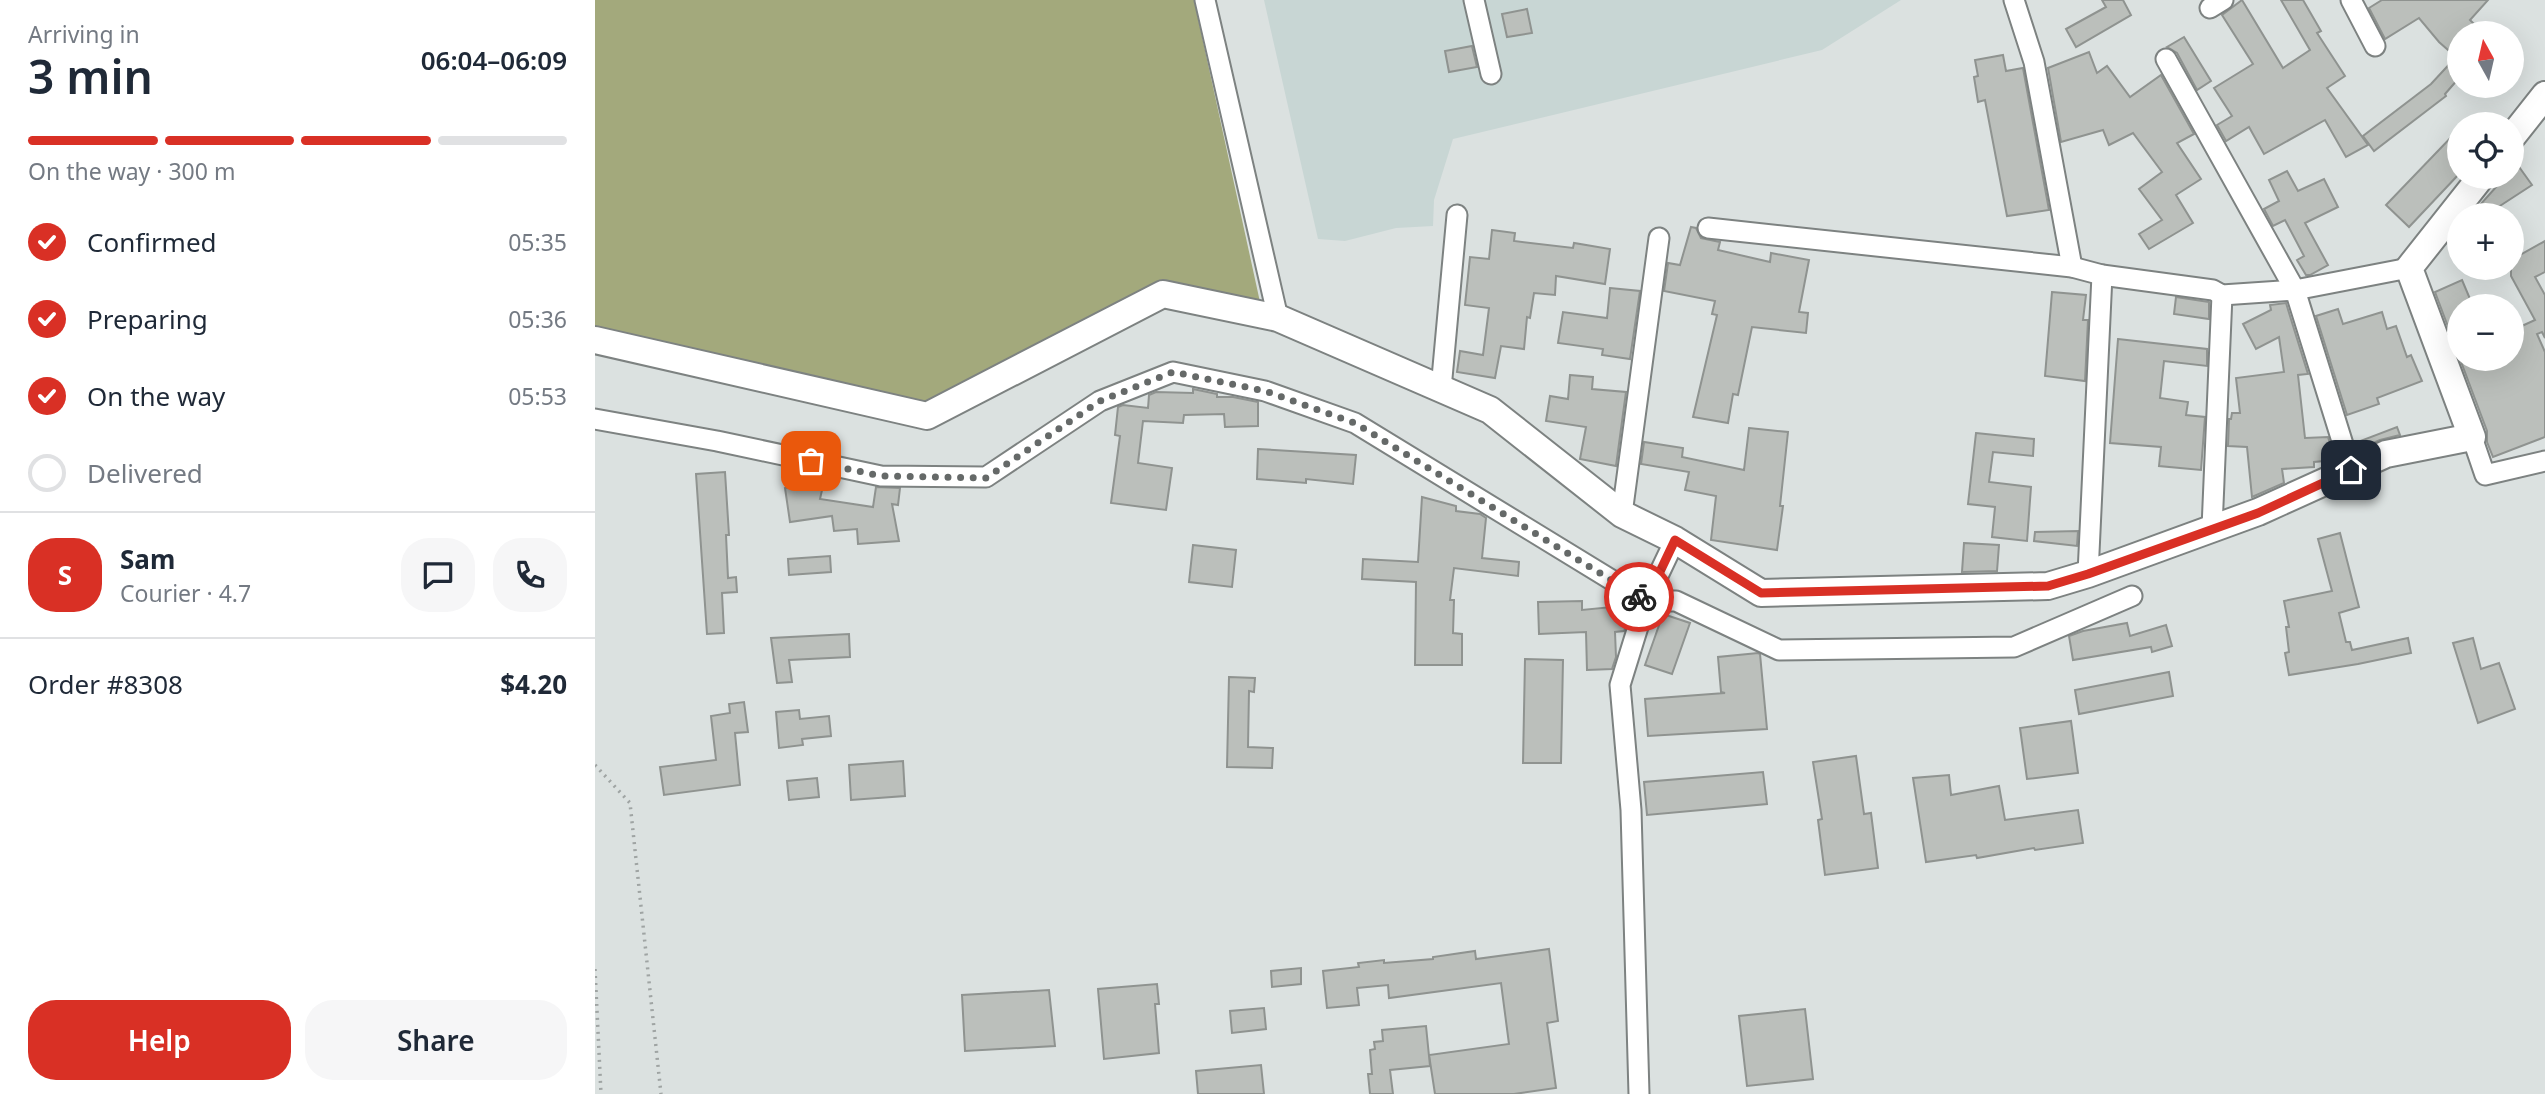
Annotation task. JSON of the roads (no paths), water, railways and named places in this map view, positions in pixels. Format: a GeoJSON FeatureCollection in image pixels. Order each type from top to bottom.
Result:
{"type":"FeatureCollection","features":[{"type":"Feature","properties":{"kind":"street"},"geometry":{"type":"LineString","coordinates":[[1205,0],[1278,318]]}},
{"type":"Feature","properties":{"kind":"street"},"geometry":{"type":"LineString","coordinates":[[1474,0],[1491,74]]}},
{"type":"Feature","properties":{"kind":"street"},"geometry":{"type":"LineString","coordinates":[[2014,0],[2034,62],[2072,267]]}},
{"type":"Feature","properties":{"kind":"street"},"geometry":{"type":"LineString","coordinates":[[2351,0],[2375,46]]}},
{"type":"Feature","properties":{"kind":"street"},"geometry":{"type":"LineString","coordinates":[[2166,59],[2295,290],[2351,470]]}},
{"type":"Feature","properties":{"kind":"street"},"geometry":{"type":"LineString","coordinates":[[2524,122],[2545,95]]}},
{"type":"Feature","properties":{"kind":"street"},"geometry":{"type":"LineString","coordinates":[[1708,228],[2072,267],[2102,275],[2213,290],[2221,295],[2295,290],[2409,268],[2472,189]]}},
{"type":"Feature","properties":{"kind":"street"},"geometry":{"type":"LineString","coordinates":[[1441,388],[1457,215]]}},
{"type":"Feature","properties":{"kind":"street"},"geometry":{"type":"LineString","coordinates":[[1622,514],[1659,238]]}},
{"type":"Feature","properties":{"kind":"street"},"geometry":{"type":"LineString","coordinates":[[2409,268],[2485,475],[2545,461]]}},
{"type":"Feature","properties":{"kind":"street"},"geometry":{"type":"LineString","coordinates":[[2088,574],[2102,275]]}},
{"type":"Feature","properties":{"kind":"street"},"geometry":{"type":"LineString","coordinates":[[595,341],[927,416],[1163,294],[1278,318],[1490,410],[1622,514],[1675,540],[1761,593],[2048,586],[2258,513],[2386,454],[2472,437]]}},
{"type":"Feature","properties":{"kind":"street"},"geometry":{"type":"LineString","coordinates":[[2212,528],[2221,295]]}},
{"type":"Feature","properties":{"kind":"street"},"geometry":{"type":"LineString","coordinates":[[595,419],[717,441],[881,476],[986,478],[1100,401],[1173,372],[1265,391],[1355,423],[1646,601],[1677,601],[1779,650],[2014,647],[2132,596]]}},
{"type":"Feature","properties":{"kind":"street"},"geometry":{"type":"LineString","coordinates":[[1638,1094],[1631,810],[1620,685],[1646,601],[1675,540]]}}]}
